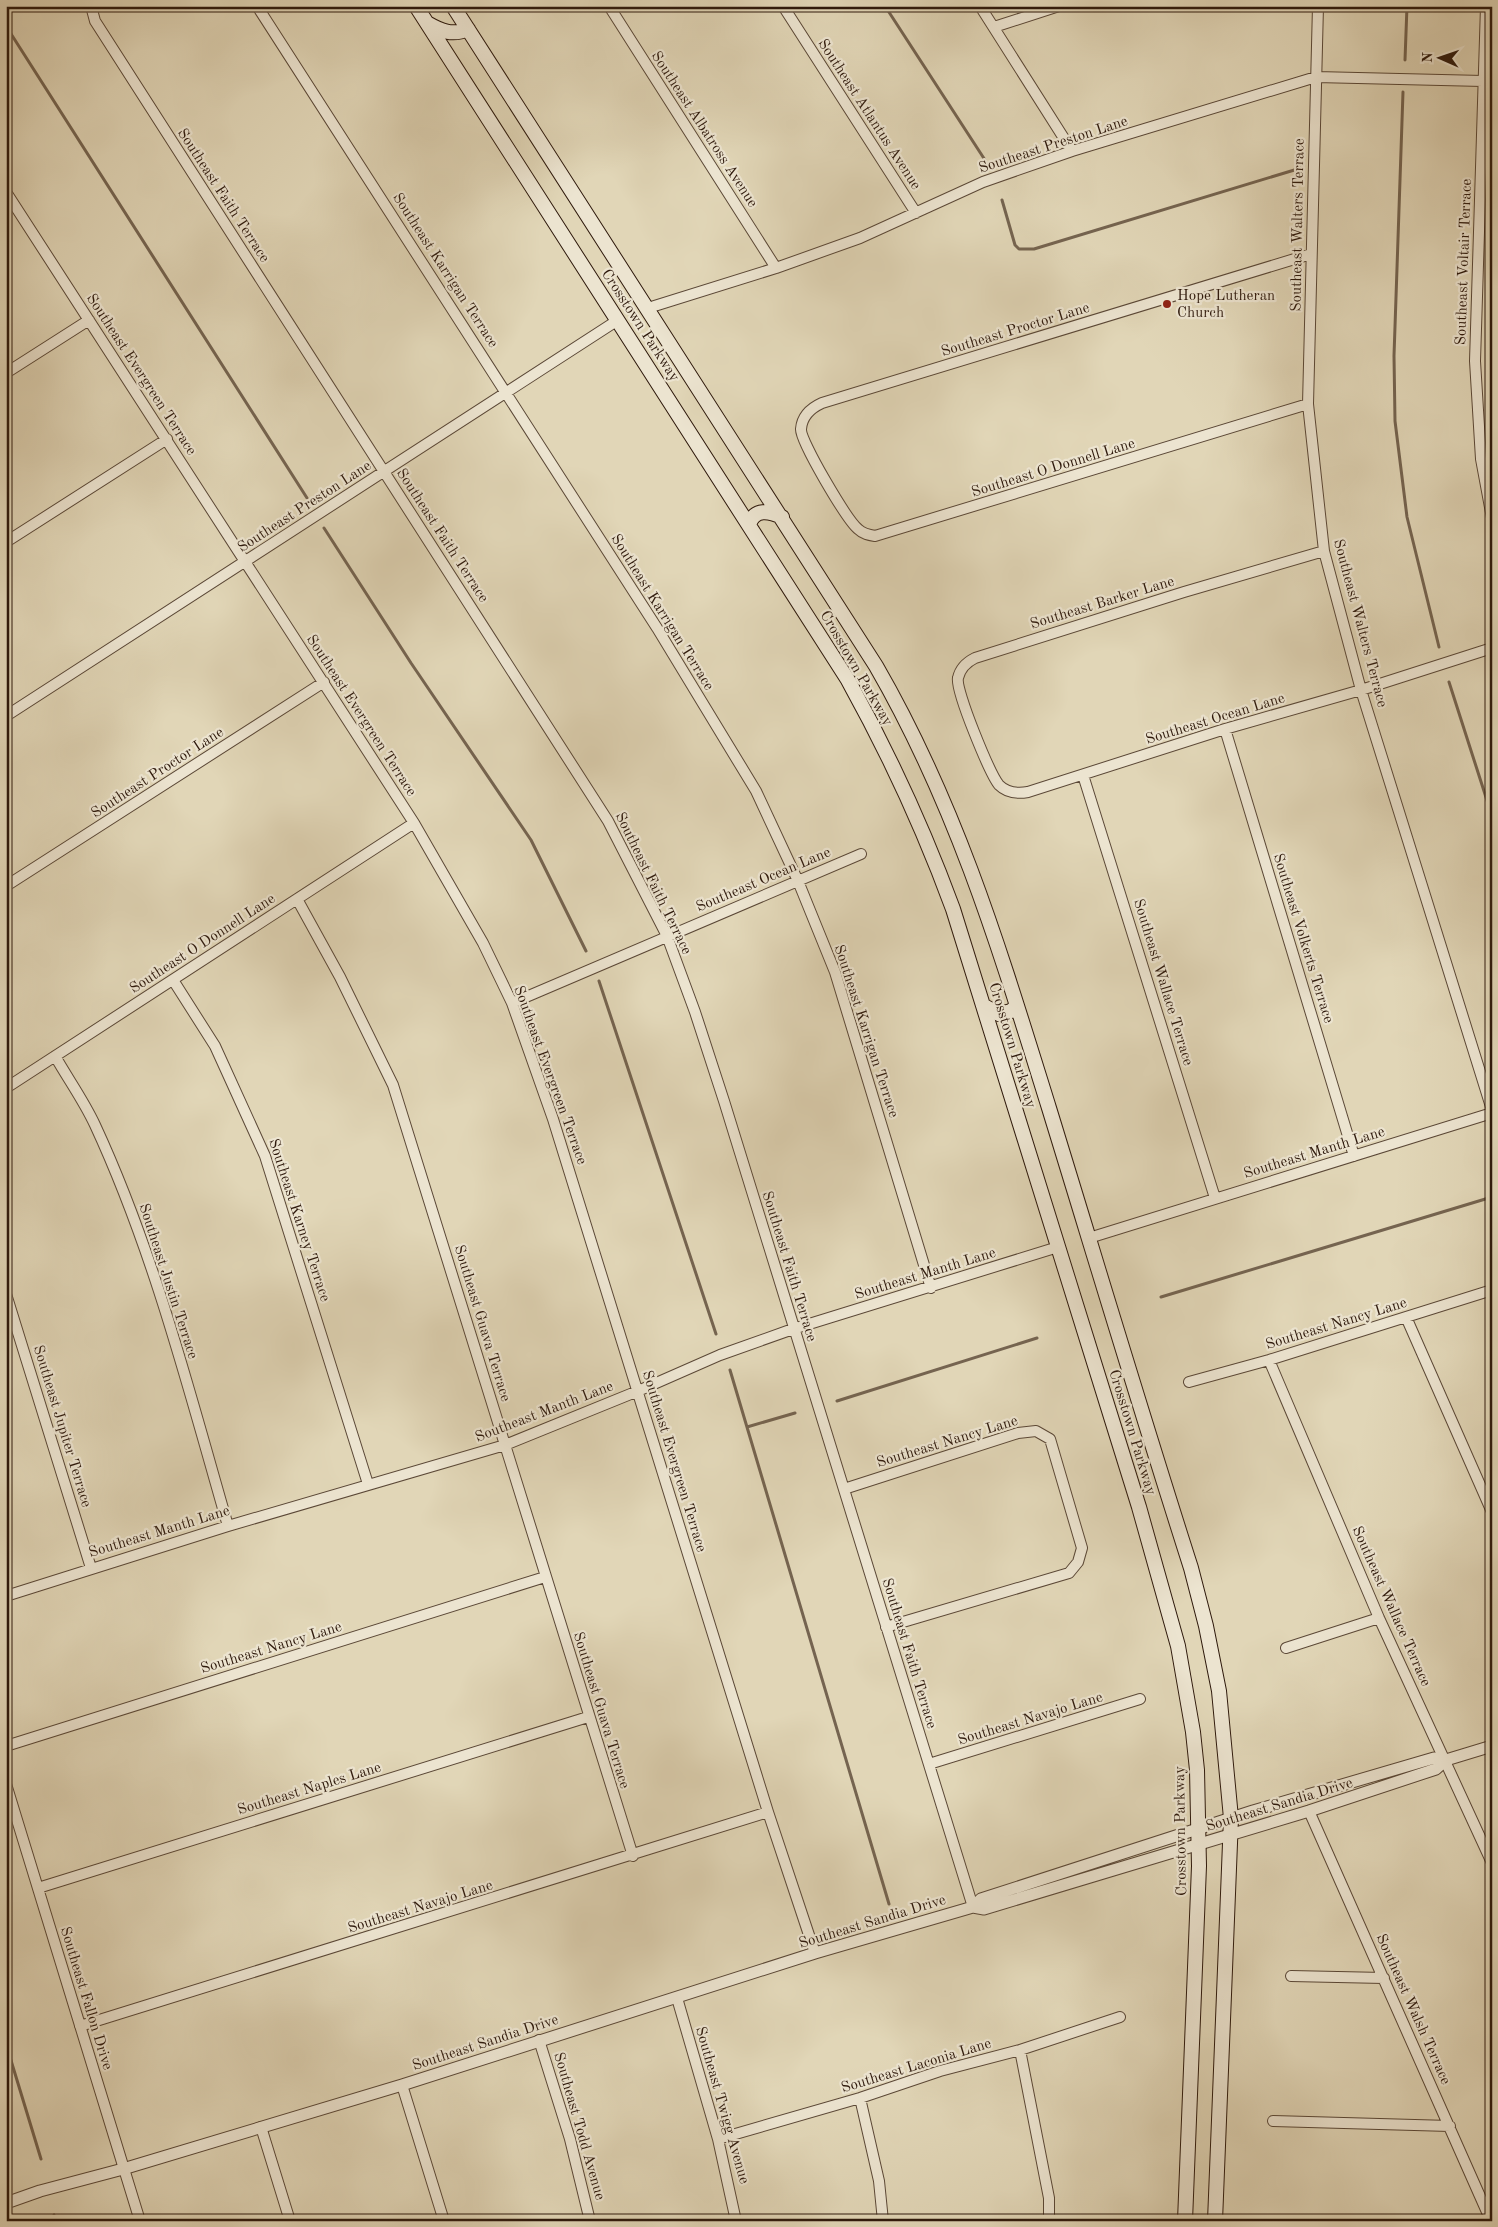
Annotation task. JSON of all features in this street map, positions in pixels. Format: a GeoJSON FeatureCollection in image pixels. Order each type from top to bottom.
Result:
{"type":"FeatureCollection","features":[{"type":"Feature","properties":{"kind":"main road","name":"Crosstown Parkway"},"geometry":{"type":"LineString","coordinates":[[416,6],[848,680],[885,750],[932,854],[984,1006],[1147,1534],[1176,1638],[1193,1732],[1199,1828],[1185,2221]]}},
{"type":"Feature","properties":{"kind":"main road","name":"Crosstown Parkway"},"geometry":{"type":"LineString","coordinates":[[453,6],[876,666],[923,754],[975,876],[1191,1568],[1206,1626],[1223,1722],[1232,1834],[1215,2221]]}},
{"type":"Feature","properties":{"kind":"main road"},"geometry":{"type":"LineString","coordinates":[[426,22],[451,34],[468,29]]}},
{"type":"Feature","properties":{"kind":"main road"},"geometry":{"type":"LineString","coordinates":[[749,524],[751,518],[760,512],[782,517]]}},
{"type":"Feature","properties":{"kind":"main road"},"geometry":{"type":"LineString","coordinates":[[984,1006],[999,1014],[1011,1011],[1017,1006]]}},
{"type":"Feature","properties":{"kind":"street","name":"Southeast Faith Terrace"},"geometry":{"type":"LineString","coordinates":[[91,6],[95,20],[608,821],[666,936],[695,1012],[721,1092],[973,1907]]}},
{"type":"Feature","properties":{"kind":"street","name":"Southeast Karrigan Terrace"},"geometry":{"type":"LineString","coordinates":[[257,6],[657,628],[756,791],[798,881],[835,972],[931,1288]]}},
{"type":"Feature","properties":{"kind":"street","name":"Southeast Albatross Avenue"},"geometry":{"type":"LineString","coordinates":[[609,6],[776,268]]}},
{"type":"Feature","properties":{"kind":"street","name":"Southeast Atlantus Avenue"},"geometry":{"type":"LineString","coordinates":[[783,6],[916,212]]}},
{"type":"Feature","properties":{"kind":"street"},"geometry":{"type":"LineString","coordinates":[[980,6],[1072,151]]}},
{"type":"Feature","properties":{"kind":"street"},"geometry":{"type":"LineString","coordinates":[[994,27],[1059,6]]}},
{"type":"Feature","properties":{"kind":"street","name":"Southeast Walters Terrace"},"geometry":{"type":"LineString","coordinates":[[1318,6],[1308,404],[1324,551],[1361,690],[1492,1111]]}},
{"type":"Feature","properties":{"kind":"street","name":"Southeast Voltair Terrace"},"geometry":{"type":"LineString","coordinates":[[1486,6],[1475,361],[1481,459],[1492,518]]}},
{"type":"Feature","properties":{"kind":"street","name":"Southeast Preston Lane"},"geometry":{"type":"LineString","coordinates":[[648,308],[776,268],[860,238],[983,182],[1072,151],[1316,77],[1483,81]]}},
{"type":"Feature","properties":{"kind":"street","name":"Southeast Evergreen Terrace"},"geometry":{"type":"LineString","coordinates":[[7,195],[414,822],[483,943],[512,1003],[554,1119],[768,1812],[815,1954]]}},
{"type":"Feature","properties":{"kind":"street","name":"Southeast Proctor Lane"},"geometry":{"type":"LineString","coordinates":[[829,484],[802,438],[803,420],[814,406],[1311,254]]}},
{"type":"Feature","properties":{"kind":"street"},"geometry":{"type":"LineString","coordinates":[[6,372],[89,320]]}},
{"type":"Feature","properties":{"kind":"street","name":"Southeast Preston Lane"},"geometry":{"type":"LineString","coordinates":[[6,716],[618,320]]}},
{"type":"Feature","properties":{"kind":"street","name":"Southeast O Donnell Lane"},"geometry":{"type":"LineString","coordinates":[[829,484],[856,528],[869,536],[883,535],[1308,404]]}},
{"type":"Feature","properties":{"kind":"street"},"geometry":{"type":"LineString","coordinates":[[6,542],[167,439]]}},
{"type":"Feature","properties":{"kind":"street","name":"Southeast Barker Lane"},"geometry":{"type":"LineString","coordinates":[[977,736],[957,687],[962,669],[974,658],[1184,592],[1324,551]]}},
{"type":"Feature","properties":{"kind":"street","name":"Southeast Ocean Lane"},"geometry":{"type":"LineString","coordinates":[[977,736],[999,784],[1013,793],[1028,792],[1225,728],[1361,690],[1492,648]]}},
{"type":"Feature","properties":{"kind":"street","name":"Southeast Proctor Lane"},"geometry":{"type":"LineString","coordinates":[[6,886],[324,682]]}},
{"type":"Feature","properties":{"kind":"street","name":"Southeast Volkerts Terrace"},"geometry":{"type":"LineString","coordinates":[[1225,728],[1354,1156]]}},
{"type":"Feature","properties":{"kind":"street","name":"Southeast Wallace Terrace"},"geometry":{"type":"LineString","coordinates":[[1083,775],[1215,1198]]}},
{"type":"Feature","properties":{"kind":"street","name":"Southeast O Donnell Lane"},"geometry":{"type":"LineString","coordinates":[[6,1088],[414,822]]}},
{"type":"Feature","properties":{"kind":"street","name":"Southeast Ocean Lane"},"geometry":{"type":"LineString","coordinates":[[512,1003],[861,854]]}},
{"type":"Feature","properties":{"kind":"street","name":"Southeast Guava Terrace"},"geometry":{"type":"LineString","coordinates":[[297,899],[340,977],[392,1085],[633,1856]]}},
{"type":"Feature","properties":{"kind":"street","name":"Southeast Karney Terrace"},"geometry":{"type":"LineString","coordinates":[[172,980],[215,1046],[266,1156],[368,1484]]}},
{"type":"Feature","properties":{"kind":"street","name":"Southeast Justin Terrace"},"geometry":{"type":"LineString","coordinates":[[55,1056],[94,1123],[138,1229],[180,1359],[228,1526]]}},
{"type":"Feature","properties":{"kind":"street","name":"Southeast Manth Lane"},"geometry":{"type":"LineString","coordinates":[[1088,1238],[1354,1156],[1492,1111]]}},
{"type":"Feature","properties":{"kind":"street","name":"Southeast Manth Lane"},"geometry":{"type":"LineString","coordinates":[[6,1596],[228,1526],[505,1445],[638,1392],[720,1355],[793,1329],[931,1288],[1058,1247]]}},
{"type":"Feature","properties":{"kind":"street","name":"Southeast Nancy Lane"},"geometry":{"type":"LineString","coordinates":[[1189,1382],[1269,1360],[1492,1290]]}},
{"type":"Feature","properties":{"kind":"street","name":"Southeast Jupiter Terrace"},"geometry":{"type":"LineString","coordinates":[[6,1294],[92,1568]]}},
{"type":"Feature","properties":{"kind":"street"},"geometry":{"type":"LineString","coordinates":[[1406,1317],[1492,1512]]}},
{"type":"Feature","properties":{"kind":"street","name":"Southeast Wallace Terrace"},"geometry":{"type":"LineString","coordinates":[[1269,1360],[1379,1618],[1492,1862]]}},
{"type":"Feature","properties":{"kind":"street","name":"Southeast Nancy Lane"},"geometry":{"type":"LineString","coordinates":[[844,1489],[1018,1433],[1036,1431],[1050,1439],[1082,1548],[1078,1562],[1069,1573],[886,1627]]}},
{"type":"Feature","properties":{"kind":"street","name":"Southeast Nancy Lane"},"geometry":{"type":"LineString","coordinates":[[6,1746],[545,1577]]}},
{"type":"Feature","properties":{"kind":"street"},"geometry":{"type":"LineString","coordinates":[[1286,1648],[1379,1618]]}},
{"type":"Feature","properties":{"kind":"street","name":"Southeast Navajo Lane"},"geometry":{"type":"LineString","coordinates":[[929,1764],[1140,1700]]}},
{"type":"Feature","properties":{"kind":"street","name":"Southeast Naples Lane"},"geometry":{"type":"LineString","coordinates":[[38,1888],[588,1717]]}},
{"type":"Feature","properties":{"kind":"street","name":"Southeast Sandia Drive"},"geometry":{"type":"LineString","coordinates":[[6,2203],[40,2191],[123,2169],[402,2085],[539,2040],[973,1907],[981,1900],[1231,1818],[1434,1758],[1446,1760],[1492,1746]]}},
{"type":"Feature","properties":{"kind":"street","name":"Southeast Sandia Drive"},"geometry":{"type":"LineString","coordinates":[[973,1907],[984,1909],[1310,1811],[1436,1770],[1446,1760]]}},
{"type":"Feature","properties":{"kind":"street","name":"Southeast Fallon Drive"},"geometry":{"type":"LineString","coordinates":[[6,1784],[140,2221]]}},
{"type":"Feature","properties":{"kind":"street","name":"Southeast Walsh Terrace"},"geometry":{"type":"LineString","coordinates":[[1310,1811],[1491,2221]]}},
{"type":"Feature","properties":{"kind":"street","name":"Southeast Navajo Lane"},"geometry":{"type":"LineString","coordinates":[[80,2026],[633,1856],[768,1812]]}},
{"type":"Feature","properties":{"kind":"street"},"geometry":{"type":"LineString","coordinates":[[1291,1976],[1384,1978]]}},
{"type":"Feature","properties":{"kind":"street","name":"Southeast Twigg Avenue"},"geometry":{"type":"LineString","coordinates":[[677,1998],[718,2139],[736,2221]]}},
{"type":"Feature","properties":{"kind":"street","name":"Southeast Laconia Lane"},"geometry":{"type":"LineString","coordinates":[[718,2139],[860,2098],[940,2071],[1020,2050],[1120,2017]]}},
{"type":"Feature","properties":{"kind":"street","name":"Southeast Todd Avenue"},"geometry":{"type":"LineString","coordinates":[[539,2040],[570,2139],[590,2221]]}},
{"type":"Feature","properties":{"kind":"street"},"geometry":{"type":"LineString","coordinates":[[1020,2050],[1049,2198],[1049,2221]]}},
{"type":"Feature","properties":{"kind":"street"},"geometry":{"type":"LineString","coordinates":[[402,2085],[444,2221]]}},
{"type":"Feature","properties":{"kind":"street"},"geometry":{"type":"LineString","coordinates":[[860,2098],[879,2181],[883,2221]]}},
{"type":"Feature","properties":{"kind":"street"},"geometry":{"type":"LineString","coordinates":[[1273,2121],[1450,2126]]}},
{"type":"Feature","properties":{"kind":"street"},"geometry":{"type":"LineString","coordinates":[[261,2127],[290,2221]]}},
{"type":"Feature","properties":{"kind":"waterway"},"geometry":{"type":"LineString","coordinates":[[885,6],[985,160]]}},
{"type":"Feature","properties":{"kind":"waterway"},"geometry":{"type":"LineString","coordinates":[[1405,60],[1407,6]]}},
{"type":"Feature","properties":{"kind":"waterway"},"geometry":{"type":"LineString","coordinates":[[6,26],[307,498]]}},
{"type":"Feature","properties":{"kind":"waterway"},"geometry":{"type":"LineString","coordinates":[[1403,92],[1394,356],[1395,421],[1407,517],[1439,647]]}},
{"type":"Feature","properties":{"kind":"waterway"},"geometry":{"type":"LineString","coordinates":[[1002,200],[1015,245],[1019,249],[1034,249],[1301,168]]}},
{"type":"Feature","properties":{"kind":"waterway"},"geometry":{"type":"LineString","coordinates":[[324,528],[411,663],[531,840],[586,951]]}},
{"type":"Feature","properties":{"kind":"waterway"},"geometry":{"type":"LineString","coordinates":[[1449,682],[1492,816]]}},
{"type":"Feature","properties":{"kind":"waterway"},"geometry":{"type":"LineString","coordinates":[[599,981],[716,1334]]}},
{"type":"Feature","properties":{"kind":"waterway"},"geometry":{"type":"LineString","coordinates":[[1161,1297],[1492,1197]]}},
{"type":"Feature","properties":{"kind":"waterway"},"geometry":{"type":"LineString","coordinates":[[837,1401],[1037,1338]]}},
{"type":"Feature","properties":{"kind":"waterway"},"geometry":{"type":"LineString","coordinates":[[730,1370],[889,1904]]}},
{"type":"Feature","properties":{"kind":"waterway"},"geometry":{"type":"LineString","coordinates":[[747,1427],[795,1413]]}},
{"type":"Feature","properties":{"kind":"waterway"},"geometry":{"type":"LineString","coordinates":[[6,2044],[41,2159]]}},
{"type":"Feature","properties":{"kind":"waterway"},"geometry":{"type":"LineString","coordinates":[[54,2215],[55,2221]]}},
{"type":"Feature","properties":{"kind":"place","name":"Hope Lutheran Church"},"geometry":{"type":"Point","coordinates":[1167,304]}}]}
